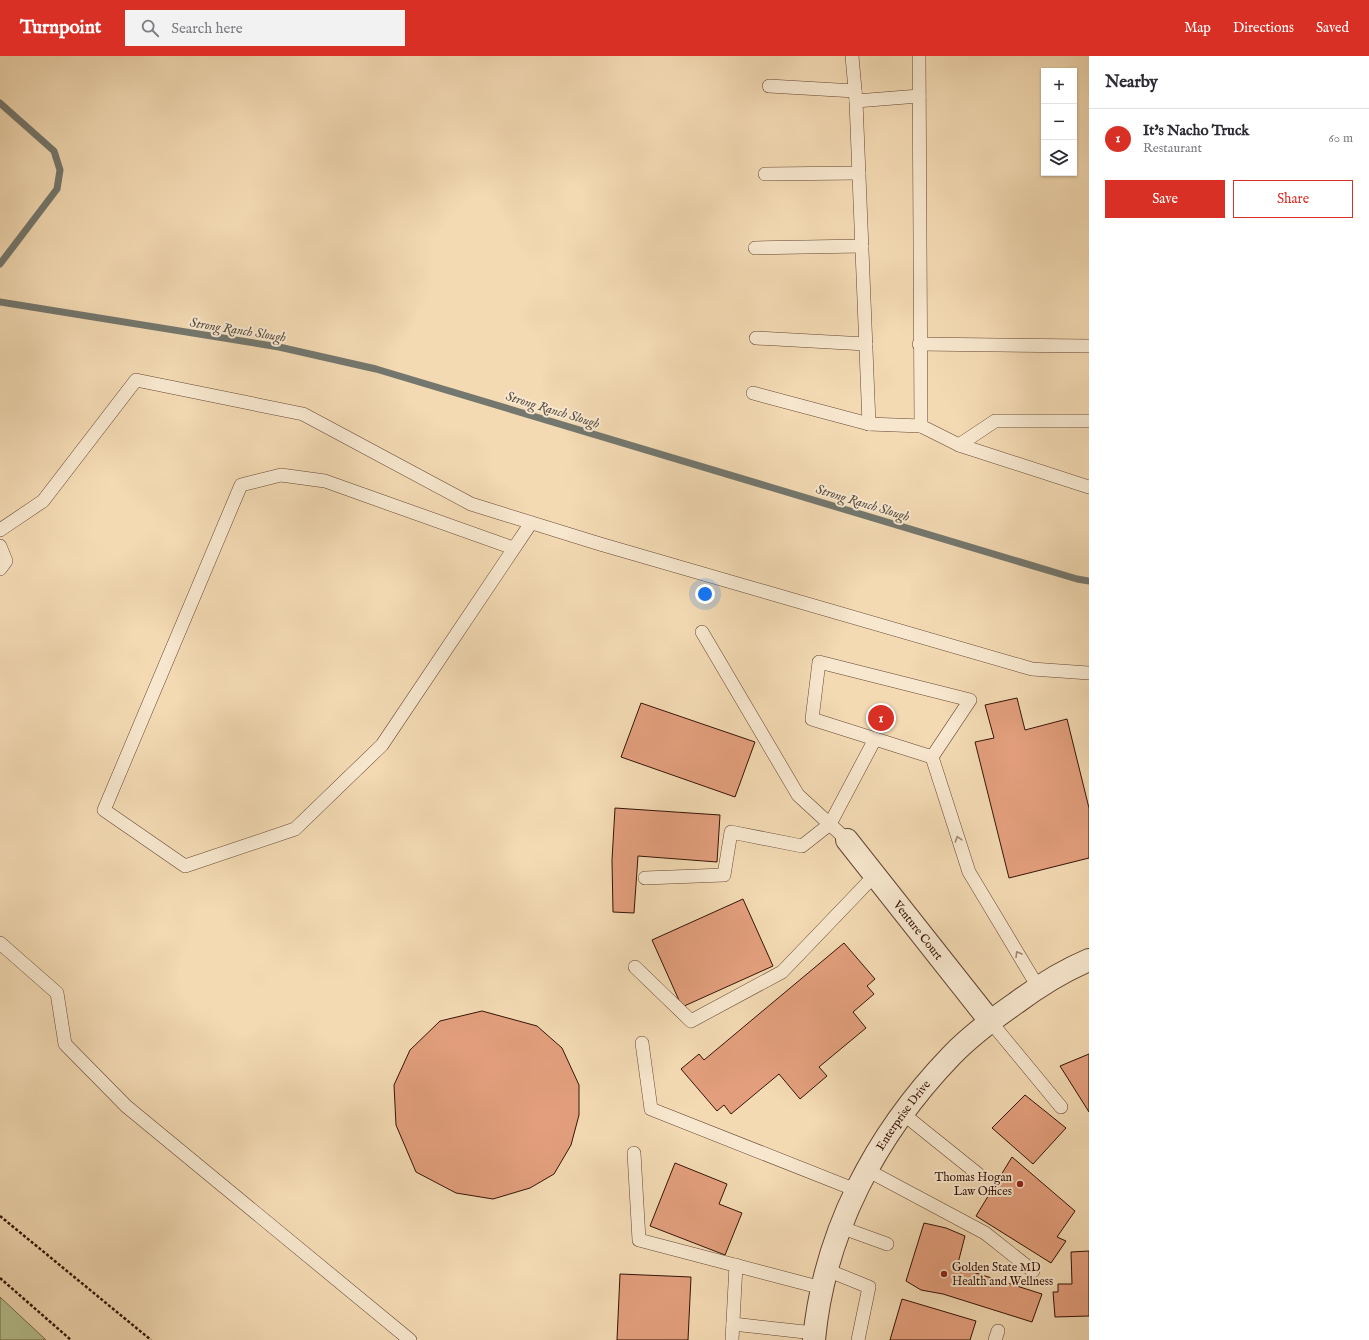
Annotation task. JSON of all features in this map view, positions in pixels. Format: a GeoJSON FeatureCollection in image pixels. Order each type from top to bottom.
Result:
{"type":"FeatureCollection","features":[{"type":"Feature","properties":{"kind":"street","name":"Venture Court"},"geometry":{"type":"LineString","coordinates":[[847,840],[990,1021]]}},
{"type":"Feature","properties":{"kind":"street","name":"Enterprise Drive"},"geometry":{"type":"LineString","coordinates":[[814,1336],[817,1309],[840,1227],[856,1190],[887,1134],[902,1113],[951,1055],[990,1021],[1038,987],[1089,960]]}},
{"type":"Feature","properties":{"kind":"lane"},"geometry":{"type":"LineString","coordinates":[[852,56],[859,173],[870,424]]}},
{"type":"Feature","properties":{"kind":"lane"},"geometry":{"type":"LineString","coordinates":[[919,56],[919,344],[921,426]]}},
{"type":"Feature","properties":{"kind":"lane"},"geometry":{"type":"LineString","coordinates":[[769,86],[855,96],[919,96]]}},
{"type":"Feature","properties":{"kind":"lane"},"geometry":{"type":"LineString","coordinates":[[765,174],[859,173]]}},
{"type":"Feature","properties":{"kind":"lane"},"geometry":{"type":"LineString","coordinates":[[755,248],[862,246]]}},
{"type":"Feature","properties":{"kind":"lane"},"geometry":{"type":"LineString","coordinates":[[756,338],[866,344]]}},
{"type":"Feature","properties":{"kind":"lane"},"geometry":{"type":"LineString","coordinates":[[919,344],[1089,346]]}},
{"type":"Feature","properties":{"kind":"lane"},"geometry":{"type":"LineString","coordinates":[[0,530],[43,501],[136,380],[303,414],[471,504],[531,523],[1032,669],[1089,673]]}},
{"type":"Feature","properties":{"kind":"lane"},"geometry":{"type":"LineString","coordinates":[[753,393],[870,424],[921,426],[959,445],[1089,487]]}},
{"type":"Feature","properties":{"kind":"lane"},"geometry":{"type":"LineString","coordinates":[[959,445],[995,421],[1089,421]]}},
{"type":"Feature","properties":{"kind":"lane"},"geometry":{"type":"LineString","coordinates":[[513,548],[326,481],[281,475],[241,485],[104,810],[185,866],[295,829],[382,745],[531,523]]}},
{"type":"Feature","properties":{"kind":"lane"},"geometry":{"type":"LineString","coordinates":[[0,546],[6,561],[0,569]]}},
{"type":"Feature","properties":{"kind":"lane"},"geometry":{"type":"LineString","coordinates":[[702,632],[798,795],[847,840]]}},
{"type":"Feature","properties":{"kind":"lane"},"geometry":{"type":"LineString","coordinates":[[819,662],[970,700],[932,756],[812,719],[819,662]]}},
{"type":"Feature","properties":{"kind":"lane"},"geometry":{"type":"LineString","coordinates":[[645,878],[724,875],[732,832],[802,846],[830,824],[875,739]]}},
{"type":"Feature","properties":{"kind":"lane"},"geometry":{"type":"LineString","coordinates":[[932,756],[968,872],[1038,987]]}},
{"type":"Feature","properties":{"kind":"lane"},"geometry":{"type":"LineString","coordinates":[[636,967],[691,1021],[782,972],[875,875]]}},
{"type":"Feature","properties":{"kind":"lane"},"geometry":{"type":"LineString","coordinates":[[0,942],[57,993],[65,1044],[126,1106],[410,1340]]}},
{"type":"Feature","properties":{"kind":"lane"},"geometry":{"type":"LineString","coordinates":[[990,1021],[1061,1107]]}},
{"type":"Feature","properties":{"kind":"lane"},"geometry":{"type":"LineString","coordinates":[[642,1043],[650,1109],[856,1190]]}},
{"type":"Feature","properties":{"kind":"lane"},"geometry":{"type":"LineString","coordinates":[[902,1113],[978,1174]]}},
{"type":"Feature","properties":{"kind":"lane"},"geometry":{"type":"LineString","coordinates":[[634,1153],[639,1240],[736,1265],[869,1287],[858,1340]]}},
{"type":"Feature","properties":{"kind":"lane"},"geometry":{"type":"LineString","coordinates":[[867,1170],[985,1233],[1033,1271]]}},
{"type":"Feature","properties":{"kind":"lane"},"geometry":{"type":"LineString","coordinates":[[840,1227],[887,1244]]}},
{"type":"Feature","properties":{"kind":"lane"},"geometry":{"type":"LineString","coordinates":[[732,1340],[736,1265]]}},
{"type":"Feature","properties":{"kind":"lane"},"geometry":{"type":"LineString","coordinates":[[733,1324],[814,1336]]}},
{"type":"Feature","properties":{"kind":"path"},"geometry":{"type":"LineString","coordinates":[[0,1216],[150,1340]]}},
{"type":"Feature","properties":{"kind":"path"},"geometry":{"type":"LineString","coordinates":[[0,1278],[71,1340]]}},
{"type":"Feature","properties":{"kind":"green space"},"geometry":{"type":"Polygon","coordinates":[[[0,1297],[46,1340],[0,1340],[0,1297]]]}},
{"type":"Feature","properties":{"kind":"building"},"geometry":{"type":"Polygon","coordinates":[[[1017,698],[1025,730],[1067,719],[1089,808],[1089,858],[1009,878],[975,742],[994,738],[985,705],[1017,698]]]}},
{"type":"Feature","properties":{"kind":"building"},"geometry":{"type":"Polygon","coordinates":[[[641,703],[755,742],[735,797],[621,757],[641,703]]]}},
{"type":"Feature","properties":{"kind":"building"},"geometry":{"type":"Polygon","coordinates":[[[615,808],[720,815],[717,862],[638,856],[634,913],[613,912],[612,860],[615,808]]]}},
{"type":"Feature","properties":{"kind":"building"},"geometry":{"type":"Polygon","coordinates":[[[743,899],[773,966],[682,1007],[652,940],[743,899]]]}},
{"type":"Feature","properties":{"kind":"building"},"geometry":{"type":"Polygon","coordinates":[[[844,943],[875,979],[867,986],[874,994],[853,1012],[866,1028],[819,1067],[827,1076],[800,1099],[779,1074],[731,1114],[724,1105],[717,1111],[681,1069],[699,1054],[704,1060],[844,943]]]}},
{"type":"Feature","properties":{"kind":"building"},"geometry":{"type":"Polygon","coordinates":[[[482,1011],[537,1026],[562,1048],[579,1085],[579,1115],[571,1145],[554,1174],[530,1188],[493,1199],[456,1193],[416,1172],[396,1125],[394,1085],[410,1050],[440,1021],[482,1011]]]}},
{"type":"Feature","properties":{"kind":"building"},"geometry":{"type":"Polygon","coordinates":[[[1089,1054],[1089,1112],[1060,1066],[1089,1054]]]}},
{"type":"Feature","properties":{"kind":"building"},"geometry":{"type":"Polygon","coordinates":[[[1025,1095],[1066,1128],[1033,1164],[992,1128],[1025,1095]]]}},
{"type":"Feature","properties":{"kind":"building","name":"Thomas Hogan Law Offices"},"geometry":{"type":"Polygon","coordinates":[[[1012,1157],[1075,1211],[1057,1237],[1066,1241],[1051,1263],[976,1216],[1012,1157]]]}},
{"type":"Feature","properties":{"kind":"building"},"geometry":{"type":"Polygon","coordinates":[[[675,1163],[727,1184],[719,1204],[742,1213],[725,1255],[650,1226],[675,1163]]]}},
{"type":"Feature","properties":{"kind":"building","name":"Golden State MD Health and Wellness"},"geometry":{"type":"Polygon","coordinates":[[[924,1223],[946,1228],[965,1236],[957,1267],[1042,1294],[1032,1322],[943,1294],[921,1290],[906,1281],[924,1223]]]}},
{"type":"Feature","properties":{"kind":"building"},"geometry":{"type":"Polygon","coordinates":[[[1089,1251],[1089,1316],[1055,1317],[1053,1292],[1058,1292],[1058,1284],[1072,1284],[1071,1252],[1089,1251]]]}},
{"type":"Feature","properties":{"kind":"building"},"geometry":{"type":"Polygon","coordinates":[[[620,1274],[691,1277],[688,1340],[617,1340],[620,1274]]]}},
{"type":"Feature","properties":{"kind":"building"},"geometry":{"type":"Polygon","coordinates":[[[902,1299],[976,1321],[970,1340],[890,1340],[902,1299]]]}},
{"type":"Feature","properties":{"kind":"waterway"},"geometry":{"type":"LineString","coordinates":[[0,103],[54,151],[60,170],[57,189],[0,264]]}},
{"type":"Feature","properties":{"kind":"waterway","name":"Strong Ranch Slough"},"geometry":{"type":"LineString","coordinates":[[0,302],[279,347],[376,369],[1077,579],[1089,581]]}},
{"type":"Feature","properties":{"kind":"place","name":"It's Nacho Truck"},"geometry":{"type":"Point","coordinates":[881,718]}},
{"type":"Feature","properties":{"kind":"place","name":"Thomas Hogan Law Offices"},"geometry":{"type":"Point","coordinates":[1020,1184]}},
{"type":"Feature","properties":{"kind":"place","name":"Golden State MD Health and Wellness"},"geometry":{"type":"Point","coordinates":[944,1274]}}]}
